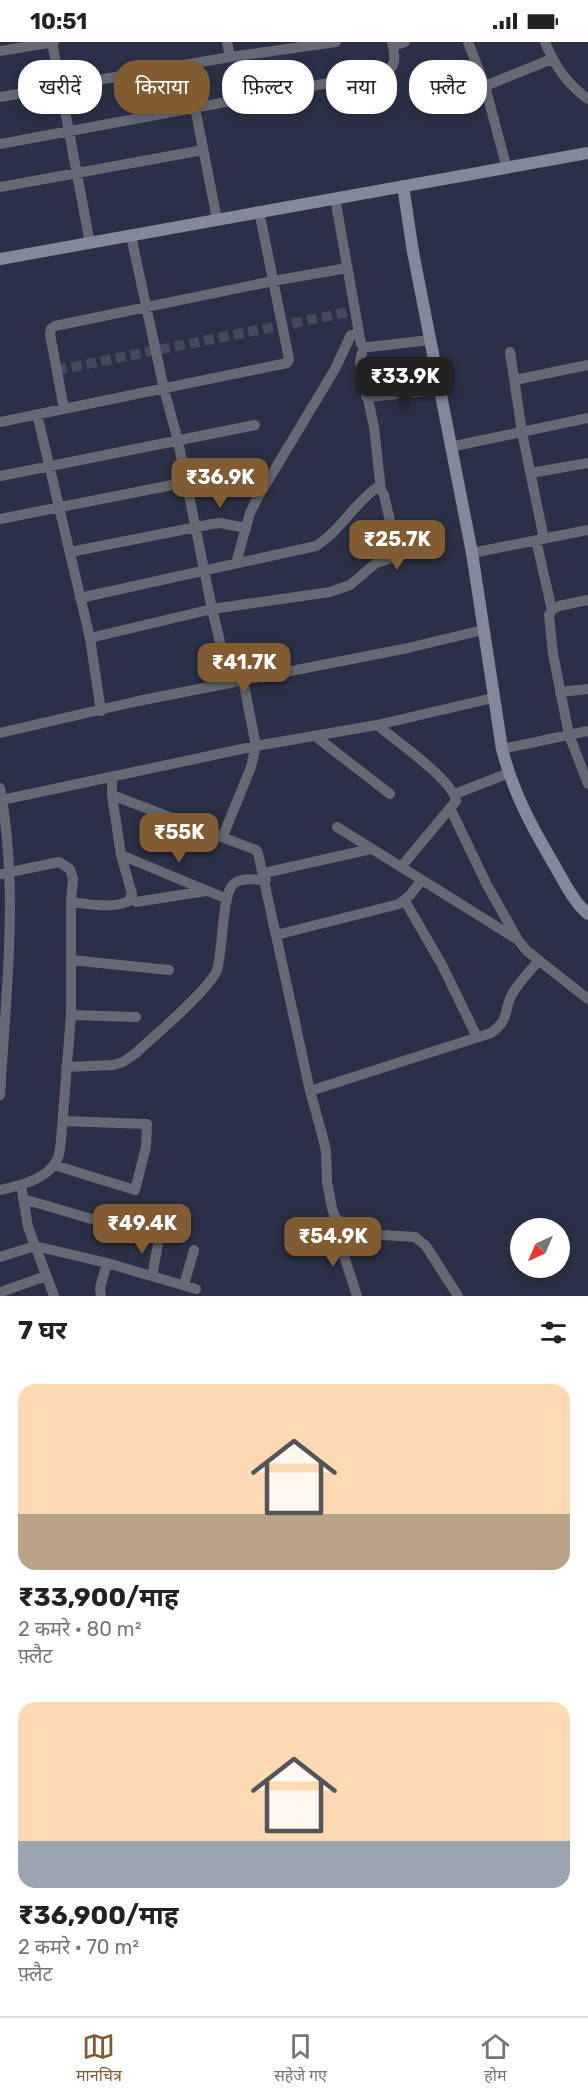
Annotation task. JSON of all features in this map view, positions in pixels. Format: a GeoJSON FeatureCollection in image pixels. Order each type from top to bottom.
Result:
{"type":"FeatureCollection","features":[{"type":"Feature","properties":{"kind":"street"},"geometry":{"type":"LineString","coordinates":[[0,51],[53,42],[56,60]]}},
{"type":"Feature","properties":{"kind":"street"},"geometry":{"type":"LineString","coordinates":[[227,42],[230,57]]}},
{"type":"Feature","properties":{"kind":"street"},"geometry":{"type":"LineString","coordinates":[[102,80],[230,57],[336,42]]}},
{"type":"Feature","properties":{"kind":"street"},"geometry":{"type":"LineString","coordinates":[[210,105],[388,71],[395,60],[393,44],[405,42]]}},
{"type":"Feature","properties":{"kind":"street"},"geometry":{"type":"LineString","coordinates":[[468,42],[475,60]]}},
{"type":"Feature","properties":{"kind":"street"},"geometry":{"type":"LineString","coordinates":[[545,42],[552,59],[567,82],[588,99]]}},
{"type":"Feature","properties":{"kind":"street"},"geometry":{"type":"LineString","coordinates":[[487,85],[552,59]]}},
{"type":"Feature","properties":{"kind":"street"},"geometry":{"type":"LineString","coordinates":[[0,97],[18,94]]}},
{"type":"Feature","properties":{"kind":"street"},"geometry":{"type":"LineString","coordinates":[[487,94],[507,169]]}},
{"type":"Feature","properties":{"kind":"street"},"geometry":{"type":"LineString","coordinates":[[65,114],[90,243]]}},
{"type":"Feature","properties":{"kind":"street"},"geometry":{"type":"LineString","coordinates":[[0,144],[160,114]]}},
{"type":"Feature","properties":{"kind":"street"},"geometry":{"type":"LineString","coordinates":[[196,114],[217,219]]}},
{"type":"Feature","properties":{"kind":"street"},"geometry":{"type":"LineString","coordinates":[[0,187],[203,150]]}},
{"type":"Feature","properties":{"kind":"street"},"geometry":{"type":"LineString","coordinates":[[0,260],[259,211],[588,153]]}},
{"type":"Feature","properties":{"kind":"street"},"geometry":{"type":"LineString","coordinates":[[403,186],[413,252],[472,553],[502,749],[527,818],[571,895],[588,914]]}},
{"type":"Feature","properties":{"kind":"street"},"geometry":{"type":"LineString","coordinates":[[335,198],[358,333],[363,347],[430,340]]}},
{"type":"Feature","properties":{"kind":"street"},"geometry":{"type":"LineString","coordinates":[[0,422],[287,363],[259,211]]}},
{"type":"Feature","properties":{"kind":"street"},"geometry":{"type":"LineString","coordinates":[[130,236],[178,441],[203,570],[230,683]]}},
{"type":"Feature","properties":{"kind":"street"},"geometry":{"type":"LineString","coordinates":[[64,409],[51,329],[56,326],[347,268]]}},
{"type":"Feature","properties":{"kind":"street"},"geometry":{"type":"LineString","coordinates":[[236,563],[257,499],[335,369],[351,335],[358,333]]}},
{"type":"Feature","properties":{"kind":"street"},"geometry":{"type":"LineString","coordinates":[[510,352],[552,609],[549,615],[553,654],[569,735],[588,784]]}},
{"type":"Feature","properties":{"kind":"street"},"geometry":{"type":"LineString","coordinates":[[90,638],[212,609],[330,592],[350,585],[376,563],[389,559],[396,548],[381,490],[374,428],[360,362],[362,353]]}},
{"type":"Feature","properties":{"kind":"street"},"geometry":{"type":"LineString","coordinates":[[514,380],[588,365]]}},
{"type":"Feature","properties":{"kind":"street"},"geometry":{"type":"LineString","coordinates":[[366,397],[439,390]]}},
{"type":"Feature","properties":{"kind":"street"},"geometry":{"type":"LineString","coordinates":[[36,414],[90,638],[101,711]]}},
{"type":"Feature","properties":{"kind":"street"},"geometry":{"type":"LineString","coordinates":[[450,447],[588,418]]}},
{"type":"Feature","properties":{"kind":"street"},"geometry":{"type":"LineString","coordinates":[[0,476],[255,425]]}},
{"type":"Feature","properties":{"kind":"street"},"geometry":{"type":"LineString","coordinates":[[531,472],[588,463]]}},
{"type":"Feature","properties":{"kind":"street"},"geometry":{"type":"LineString","coordinates":[[0,519],[238,472]]}},
{"type":"Feature","properties":{"kind":"street"},"geometry":{"type":"LineString","coordinates":[[80,598],[316,546],[329,538],[370,492],[376,488],[381,490]]}},
{"type":"Feature","properties":{"kind":"street"},"geometry":{"type":"LineString","coordinates":[[70,552],[220,523],[246,528]]}},
{"type":"Feature","properties":{"kind":"street"},"geometry":{"type":"LineString","coordinates":[[472,553],[588,530]]}},
{"type":"Feature","properties":{"kind":"street"},"geometry":{"type":"LineString","coordinates":[[552,609],[588,600]]}},
{"type":"Feature","properties":{"kind":"street"},"geometry":{"type":"LineString","coordinates":[[0,733],[138,701],[408,648],[483,630]]}},
{"type":"Feature","properties":{"kind":"street"},"geometry":{"type":"LineString","coordinates":[[223,836],[251,767],[256,746],[243,680]]}},
{"type":"Feature","properties":{"kind":"street"},"geometry":{"type":"LineString","coordinates":[[560,692],[588,688]]}},
{"type":"Feature","properties":{"kind":"street"},"geometry":{"type":"LineString","coordinates":[[2,801],[256,746],[377,725],[493,698]]}},
{"type":"Feature","properties":{"kind":"street"},"geometry":{"type":"LineString","coordinates":[[377,725],[442,778],[455,794],[456,801],[401,867]]}},
{"type":"Feature","properties":{"kind":"street"},"geometry":{"type":"LineString","coordinates":[[502,749],[588,731]]}},
{"type":"Feature","properties":{"kind":"street"},"geometry":{"type":"LineString","coordinates":[[315,736],[390,794]]}},
{"type":"Feature","properties":{"kind":"street"},"geometry":{"type":"LineString","coordinates":[[455,794],[509,773]]}},
{"type":"Feature","properties":{"kind":"street"},"geometry":{"type":"LineString","coordinates":[[71,902],[99,905],[123,904],[129,901],[132,894],[121,855],[112,795],[112,777]]}},
{"type":"Feature","properties":{"kind":"street"},"geometry":{"type":"LineString","coordinates":[[0,788],[5,874],[0,1095]]}},
{"type":"Feature","properties":{"kind":"street"},"geometry":{"type":"LineString","coordinates":[[112,795],[256,850],[265,876],[310,1091],[326,1151],[327,1182],[335,1217],[342,1224],[355,1230],[382,1235],[415,1237],[426,1246],[458,1296]]}},
{"type":"Feature","properties":{"kind":"street"},"geometry":{"type":"LineString","coordinates":[[450,808],[487,885],[518,940],[527,951],[588,999]]}},
{"type":"Feature","properties":{"kind":"street"},"geometry":{"type":"LineString","coordinates":[[337,827],[518,940]]}},
{"type":"Feature","properties":{"kind":"street"},"geometry":{"type":"LineString","coordinates":[[66,1067],[113,1065],[123,1062],[136,1053],[206,987],[217,970],[226,899],[230,888],[235,883],[371,849]]}},
{"type":"Feature","properties":{"kind":"street"},"geometry":{"type":"LineString","coordinates":[[121,855],[226,899]]}},
{"type":"Feature","properties":{"kind":"street"},"geometry":{"type":"LineString","coordinates":[[0,1190],[21,1185],[35,1178],[54,1165],[58,1157],[71,1015],[73,879],[70,869],[59,862],[5,874]]}},
{"type":"Feature","properties":{"kind":"street"},"geometry":{"type":"LineString","coordinates":[[276,935],[399,904],[405,901],[422,880]]}},
{"type":"Feature","properties":{"kind":"street"},"geometry":{"type":"LineString","coordinates":[[136,902],[206,891]]}},
{"type":"Feature","properties":{"kind":"street"},"geometry":{"type":"LineString","coordinates":[[405,901],[441,964],[477,1037]]}},
{"type":"Feature","properties":{"kind":"street"},"geometry":{"type":"LineString","coordinates":[[71,960],[169,970]]}},
{"type":"Feature","properties":{"kind":"street"},"geometry":{"type":"LineString","coordinates":[[310,1091],[491,1033],[502,1025],[514,991],[539,960]]}},
{"type":"Feature","properties":{"kind":"street"},"geometry":{"type":"LineString","coordinates":[[71,1015],[136,1017]]}},
{"type":"Feature","properties":{"kind":"street"},"geometry":{"type":"LineString","coordinates":[[54,1165],[135,1190],[146,1147],[147,1124],[63,1121]]}},
{"type":"Feature","properties":{"kind":"street"},"geometry":{"type":"LineString","coordinates":[[21,1185],[28,1227],[54,1296]]}},
{"type":"Feature","properties":{"kind":"street"},"geometry":{"type":"LineString","coordinates":[[24,1199],[123,1228]]}},
{"type":"Feature","properties":{"kind":"street"},"geometry":{"type":"LineString","coordinates":[[336,1231],[357,1296]]}},
{"type":"Feature","properties":{"kind":"street"},"geometry":{"type":"LineString","coordinates":[[152,1276],[159,1239]]}},
{"type":"Feature","properties":{"kind":"street"},"geometry":{"type":"LineString","coordinates":[[0,1257],[35,1246],[107,1263],[196,1289]]}},
{"type":"Feature","properties":{"kind":"street"},"geometry":{"type":"LineString","coordinates":[[184,1285],[194,1250]]}},
{"type":"Feature","properties":{"kind":"street"},"geometry":{"type":"LineString","coordinates":[[101,1296],[100,1288],[107,1263]]}},
{"type":"Feature","properties":{"kind":"street"},"geometry":{"type":"LineString","coordinates":[[1,1292],[46,1275]]}},
{"type":"Feature","properties":{"kind":"tunnel"},"geometry":{"type":"LineString","coordinates":[[57,370],[354,311]]}}]}
